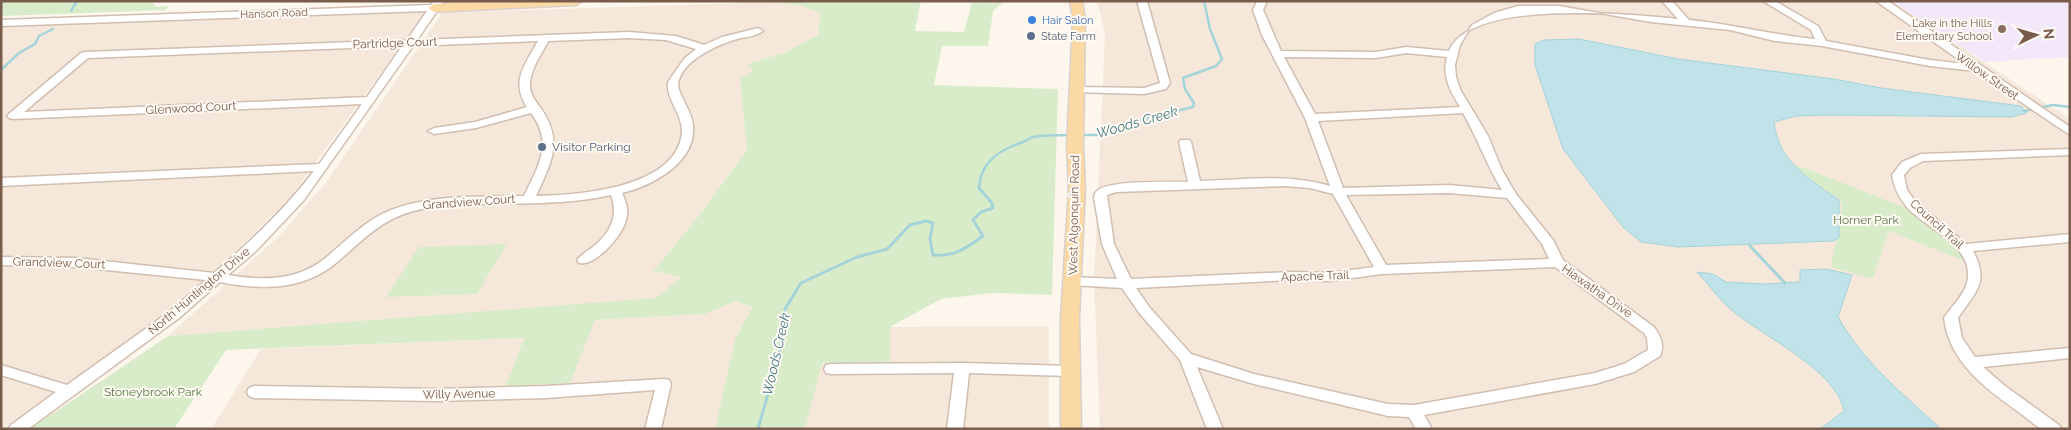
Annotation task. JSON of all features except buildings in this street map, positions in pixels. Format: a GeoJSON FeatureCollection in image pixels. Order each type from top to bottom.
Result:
{"type":"FeatureCollection","features":[{"type":"Feature","properties":{"kind":"main road","name":"Hanson Road"},"geometry":{"type":"LineString","coordinates":[[437,5],[576,1]]}},
{"type":"Feature","properties":{"kind":"main road","name":"West Algonquin Road"},"geometry":{"type":"LineString","coordinates":[[1071,429],[1070,318],[1077,187],[1075,147],[1079,19],[1076,1]]}},
{"type":"Feature","properties":{"kind":"street"},"geometry":{"type":"LineString","coordinates":[[1078,90],[1144,91],[1162,87],[1165,83],[1142,1]]}},
{"type":"Feature","properties":{"kind":"street"},"geometry":{"type":"LineString","coordinates":[[1262,1],[1258,10],[1267,35],[1311,118],[1338,192],[1382,270]]}},
{"type":"Feature","properties":{"kind":"street"},"geometry":{"type":"LineString","coordinates":[[1502,1],[1518,2]]}},
{"type":"Feature","properties":{"kind":"street"},"geometry":{"type":"LineString","coordinates":[[1667,1],[1685,21]]}},
{"type":"Feature","properties":{"kind":"street"},"geometry":{"type":"LineString","coordinates":[[1768,1],[1815,28],[1822,43]]}},
{"type":"Feature","properties":{"kind":"street","name":"Willow Street"},"geometry":{"type":"LineString","coordinates":[[1881,1],[1975,68],[2070,132]]}},
{"type":"Feature","properties":{"kind":"street","name":"Hiawatha Drive"},"geometry":{"type":"LineString","coordinates":[[1186,358],[1254,380],[1388,410],[1414,411],[1600,376],[1631,367],[1649,358],[1655,352],[1654,337],[1649,330],[1558,263],[1548,243],[1511,195],[1496,170],[1482,136],[1465,110],[1451,77],[1452,54],[1458,36],[1468,23],[1491,11],[1518,2],[1559,2],[1651,19],[1730,27],[1775,38],[1822,43],[1975,68]]}},
{"type":"Feature","properties":{"kind":"street","name":"Hanson Road"},"geometry":{"type":"LineString","coordinates":[[1,23],[437,5]]}},
{"type":"Feature","properties":{"kind":"street","name":"North Huntington Drive"},"geometry":{"type":"LineString","coordinates":[[16,429],[174,314],[251,248],[300,197],[323,167],[368,100],[437,5]]}},
{"type":"Feature","properties":{"kind":"street","name":"Grandview Court"},"geometry":{"type":"LineString","coordinates":[[1,261],[71,262],[219,277],[266,284],[299,279],[319,271],[371,226],[405,209],[438,203],[591,195],[615,191],[644,182],[661,172],[675,160],[683,149],[688,130],[686,117],[673,86],[682,66],[703,48],[724,39],[758,31]]}},
{"type":"Feature","properties":{"kind":"street","name":"Partridge Court"},"geometry":{"type":"LineString","coordinates":[[14,116],[85,55],[411,42],[649,36],[682,40],[703,48]]}},
{"type":"Feature","properties":{"kind":"street"},"geometry":{"type":"LineString","coordinates":[[529,198],[550,144],[546,124],[535,108],[524,86],[528,72],[544,39]]}},
{"type":"Feature","properties":{"kind":"street"},"geometry":{"type":"LineString","coordinates":[[1278,54],[1376,55],[1406,50],[1452,54]]}},
{"type":"Feature","properties":{"kind":"street","name":"Glenwood Court"},"geometry":{"type":"LineString","coordinates":[[14,116],[368,100]]}},
{"type":"Feature","properties":{"kind":"street"},"geometry":{"type":"LineString","coordinates":[[434,131],[476,125],[535,108]]}},
{"type":"Feature","properties":{"kind":"street"},"geometry":{"type":"LineString","coordinates":[[1311,118],[1465,110]]}},
{"type":"Feature","properties":{"kind":"street"},"geometry":{"type":"LineString","coordinates":[[1185,142],[1195,186]]}},
{"type":"Feature","properties":{"kind":"street","name":"Council Trail"},"geometry":{"type":"LineString","coordinates":[[2054,429],[2000,389],[1970,362],[1955,339],[1951,318],[1974,284],[1975,262],[1964,248],[1910,201],[1898,181],[1900,170],[1911,161],[1922,158],[2070,152]]}},
{"type":"Feature","properties":{"kind":"street"},"geometry":{"type":"LineString","coordinates":[[1,182],[323,167]]}},
{"type":"Feature","properties":{"kind":"street"},"geometry":{"type":"LineString","coordinates":[[1215,429],[1186,358],[1150,317],[1126,284],[1108,244],[1100,205],[1101,193],[1114,188],[1292,182],[1311,184],[1338,192],[1449,188],[1511,195]]}},
{"type":"Feature","properties":{"kind":"street"},"geometry":{"type":"LineString","coordinates":[[584,260],[609,239],[619,224],[621,214],[615,191]]}},
{"type":"Feature","properties":{"kind":"street"},"geometry":{"type":"LineString","coordinates":[[1964,248],[2070,238]]}},
{"type":"Feature","properties":{"kind":"street","name":"Apache Trail"},"geometry":{"type":"LineString","coordinates":[[1072,281],[1126,284],[1291,276],[1329,277],[1382,270],[1558,263]]}},
{"type":"Feature","properties":{"kind":"street"},"geometry":{"type":"LineString","coordinates":[[1970,362],[2070,353]]}},
{"type":"Feature","properties":{"kind":"street"},"geometry":{"type":"LineString","coordinates":[[831,368],[962,368],[1071,371]]}},
{"type":"Feature","properties":{"kind":"street"},"geometry":{"type":"LineString","coordinates":[[956,429],[962,368]]}},
{"type":"Feature","properties":{"kind":"street"},"geometry":{"type":"LineString","coordinates":[[1,370],[70,391]]}},
{"type":"Feature","properties":{"kind":"street","name":"Willy Avenue"},"geometry":{"type":"LineString","coordinates":[[254,392],[446,395],[546,392],[664,384],[653,429]]}},
{"type":"Feature","properties":{"kind":"street"},"geometry":{"type":"LineString","coordinates":[[1414,411],[1424,429]]}},
{"type":"Feature","properties":{"kind":"shaded area"},"geometry":{"type":"Polygon","coordinates":[[[1097,1],[1892,1],[2070,119],[2070,429],[1100,429],[1094,282],[1105,34],[1097,1]]]}},
{"type":"Feature","properties":{"kind":"shaded area","name":"Lake in the Hills Elementary School"},"geometry":{"type":"Polygon","coordinates":[[[1892,1],[2070,1],[2070,57],[1985,62],[1892,1]]]}},
{"type":"Feature","properties":{"kind":"shaded area"},"geometry":{"type":"Polygon","coordinates":[[[774,2],[801,6],[821,13],[818,35],[784,53],[748,64],[753,71],[740,79],[747,150],[694,222],[654,270],[683,277],[655,299],[168,336],[278,237],[325,184],[442,13],[774,2]]]}},
{"type":"Feature","properties":{"kind":"shaded area"},"geometry":{"type":"Polygon","coordinates":[[[417,10],[424,14],[292,195],[232,255],[151,325],[63,388],[1,429],[1,23],[417,10]]]}},
{"type":"Feature","properties":{"kind":"shaded area"},"geometry":{"type":"Polygon","coordinates":[[[736,301],[752,307],[735,340],[715,429],[211,429],[261,349],[524,338],[506,386],[569,383],[595,320],[705,314],[736,301]]]}},
{"type":"Feature","properties":{"kind":"shaded area"},"geometry":{"type":"Polygon","coordinates":[[[1049,326],[1049,429],[805,429],[821,363],[890,362],[890,327],[1049,326]]]}},
{"type":"Feature","properties":{"kind":"green space"},"geometry":{"type":"Polygon","coordinates":[[[1,1],[152,1],[156,7],[169,6],[165,10],[1,16],[1,1]]]}},
{"type":"Feature","properties":{"kind":"green space","name":"Stoneybrook Park"},"geometry":{"type":"Polygon","coordinates":[[[921,1],[915,31],[964,32],[972,3],[1003,2],[993,11],[988,46],[942,46],[934,85],[1058,89],[1052,295],[992,293],[941,299],[890,327],[890,362],[822,363],[805,429],[715,429],[735,340],[752,307],[736,301],[705,314],[595,320],[570,383],[506,386],[524,338],[226,350],[174,429],[30,429],[168,336],[655,298],[682,277],[653,271],[694,222],[747,150],[740,79],[753,71],[747,64],[784,53],[818,35],[821,13],[801,6],[774,2],[921,1]]]}},
{"type":"Feature","properties":{"kind":"green space","name":"Horner Park"},"geometry":{"type":"Polygon","coordinates":[[[1794,164],[1909,209],[1964,255],[1967,262],[1889,231],[1873,279],[1831,267],[1842,205],[1839,199],[1800,171],[1794,164]]]}},
{"type":"Feature","properties":{"kind":"green space"},"geometry":{"type":"Polygon","coordinates":[[[507,244],[477,294],[386,297],[419,247],[507,244]]]}},
{"type":"Feature","properties":{"kind":"water"},"geometry":{"type":"Polygon","coordinates":[[[1579,39],[1678,59],[2021,106],[2027,113],[2011,117],[1796,116],[1774,122],[1777,136],[1789,159],[1807,177],[1839,200],[1839,238],[1833,241],[1679,247],[1641,242],[1623,227],[1563,149],[1535,65],[1535,44],[1544,40],[1579,39]]]}},
{"type":"Feature","properties":{"kind":"water"},"geometry":{"type":"Polygon","coordinates":[[[1826,269],[1852,275],[1838,317],[1848,334],[1885,377],[1941,429],[1820,429],[1844,411],[1838,395],[1812,367],[1728,307],[1697,272],[1713,274],[1726,282],[1765,284],[1800,282],[1800,270],[1826,269]]]}},
{"type":"Feature","properties":{"kind":"waterway"},"geometry":{"type":"LineString","coordinates":[[71,11],[77,1]]}},
{"type":"Feature","properties":{"kind":"waterway","name":"Woods Creek"},"geometry":{"type":"LineString","coordinates":[[1080,135],[1102,135],[1124,124],[1193,107],[1194,103],[1185,89],[1183,78],[1216,66],[1222,59],[1210,29],[1204,1]]}},
{"type":"Feature","properties":{"kind":"waterway"},"geometry":{"type":"LineString","coordinates":[[1,70],[19,53],[35,44],[39,36],[53,29]]}},
{"type":"Feature","properties":{"kind":"waterway"},"geometry":{"type":"LineString","coordinates":[[2024,111],[2053,105],[2070,107]]}},
{"type":"Feature","properties":{"kind":"waterway","name":"Woods Creek"},"geometry":{"type":"LineString","coordinates":[[979,188],[983,171],[992,158],[999,153],[1033,137],[1072,135]]}},
{"type":"Feature","properties":{"kind":"waterway","name":"Woods Creek"},"geometry":{"type":"LineString","coordinates":[[758,429],[779,355],[785,309],[801,283],[857,257],[887,249],[910,225],[926,221],[933,223],[930,239],[933,255],[948,255],[966,248],[983,236],[973,220],[981,212],[993,208],[992,203],[979,188]]}},
{"type":"Feature","properties":{"kind":"waterway"},"geometry":{"type":"LineString","coordinates":[[1750,246],[1785,283]]}},
{"type":"Feature","properties":{"kind":"place","name":"Hair Salon"},"geometry":{"type":"Point","coordinates":[1032,20]}},
{"type":"Feature","properties":{"kind":"place","name":"Lake in the Hills Elementary School"},"geometry":{"type":"Point","coordinates":[2002,29]}},
{"type":"Feature","properties":{"kind":"place","name":"State Farm"},"geometry":{"type":"Point","coordinates":[1031,36]}},
{"type":"Feature","properties":{"kind":"place","name":"Visitor Parking"},"geometry":{"type":"Point","coordinates":[542,147]}}]}
